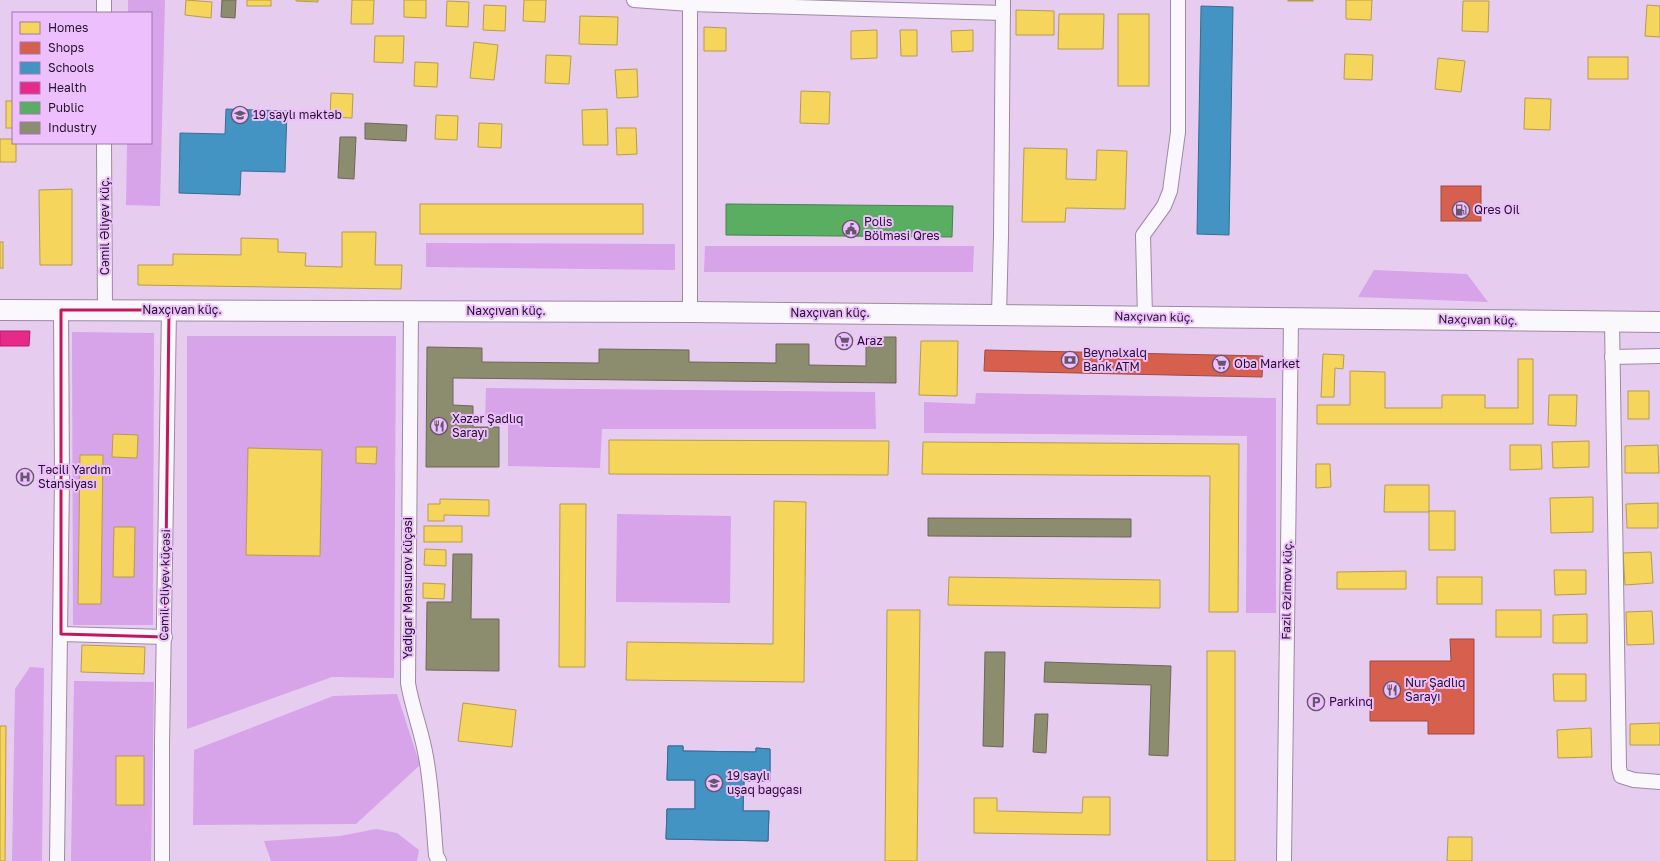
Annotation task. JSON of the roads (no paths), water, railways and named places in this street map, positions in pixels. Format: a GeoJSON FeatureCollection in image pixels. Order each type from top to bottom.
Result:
{"type":"FeatureCollection","features":[{"type":"Feature","properties":{"kind":"street"},"geometry":{"type":"LineString","coordinates":[[104,0],[104,12]]}},
{"type":"Feature","properties":{"kind":"street"},"geometry":{"type":"LineString","coordinates":[[634,0],[1003,6],[999,315]]}},
{"type":"Feature","properties":{"kind":"street"},"geometry":{"type":"LineString","coordinates":[[1145,317],[1143,235],[1164,206],[1170,191],[1178,132],[1178,0]]}},
{"type":"Feature","properties":{"kind":"street"},"geometry":{"type":"LineString","coordinates":[[690,2],[690,312]]}},
{"type":"Feature","properties":{"kind":"street","name":"Cəmil Əliyev küç."},"geometry":{"type":"LineString","coordinates":[[104,144],[105,310]]}},
{"type":"Feature","properties":{"kind":"street","name":"Naxçıvan küç."},"geometry":{"type":"LineString","coordinates":[[0,310],[690,312],[1291,320],[1660,322]]}},
{"type":"Feature","properties":{"kind":"street"},"geometry":{"type":"LineString","coordinates":[[57,861],[61,634],[61,310]]}},
{"type":"Feature","properties":{"kind":"street","name":"Cəmil Əliyev küçəsi"},"geometry":{"type":"LineString","coordinates":[[162,861],[169,310]]}},
{"type":"Feature","properties":{"kind":"street","name":"Yadigar Mənsurov küçəsi"},"geometry":{"type":"LineString","coordinates":[[412,311],[408,683],[410,697],[427,758],[436,855],[439,861]]}},
{"type":"Feature","properties":{"kind":"street","name":"Fazil Əzimov küç."},"geometry":{"type":"LineString","coordinates":[[1284,861],[1291,320]]}},
{"type":"Feature","properties":{"kind":"street"},"geometry":{"type":"LineString","coordinates":[[1612,322],[1619,768],[1621,776],[1634,780],[1660,782]]}},
{"type":"Feature","properties":{"kind":"street"},"geometry":{"type":"LineString","coordinates":[[1612,357],[1660,356]]}},
{"type":"Feature","properties":{"kind":"street"},"geometry":{"type":"LineString","coordinates":[[61,634],[165,637]]}},
{"type":"Feature","properties":{"kind":"place","name":"19 saylı məktəb"},"geometry":{"type":"Point","coordinates":[240,115]}},
{"type":"Feature","properties":{"kind":"place","name":"Qres Oil"},"geometry":{"type":"Point","coordinates":[1461,210]}},
{"type":"Feature","properties":{"kind":"place","name":"Polis Bölməsi Qres"},"geometry":{"type":"Point","coordinates":[851,229]}},
{"type":"Feature","properties":{"kind":"place","name":"Araz"},"geometry":{"type":"Point","coordinates":[844,341]}},
{"type":"Feature","properties":{"kind":"place","name":"Beynəlxalq Bank ATM"},"geometry":{"type":"Point","coordinates":[1070,360]}},
{"type":"Feature","properties":{"kind":"place","name":"Oba Market"},"geometry":{"type":"Point","coordinates":[1221,364]}},
{"type":"Feature","properties":{"kind":"place","name":"Xəzər Şadlıq Sarayı"},"geometry":{"type":"Point","coordinates":[439,426]}},
{"type":"Feature","properties":{"kind":"place","name":"Təcili Yardım Stansiyası"},"geometry":{"type":"Point","coordinates":[25,477]}},
{"type":"Feature","properties":{"kind":"place","name":"Nur Şadlıq Sarayı"},"geometry":{"type":"Point","coordinates":[1392,690]}},
{"type":"Feature","properties":{"kind":"place","name":"Parkinq"},"geometry":{"type":"Point","coordinates":[1316,702]}},
{"type":"Feature","properties":{"kind":"place","name":"19 saylı uşaq bağçası"},"geometry":{"type":"Point","coordinates":[714,783]}}]}
